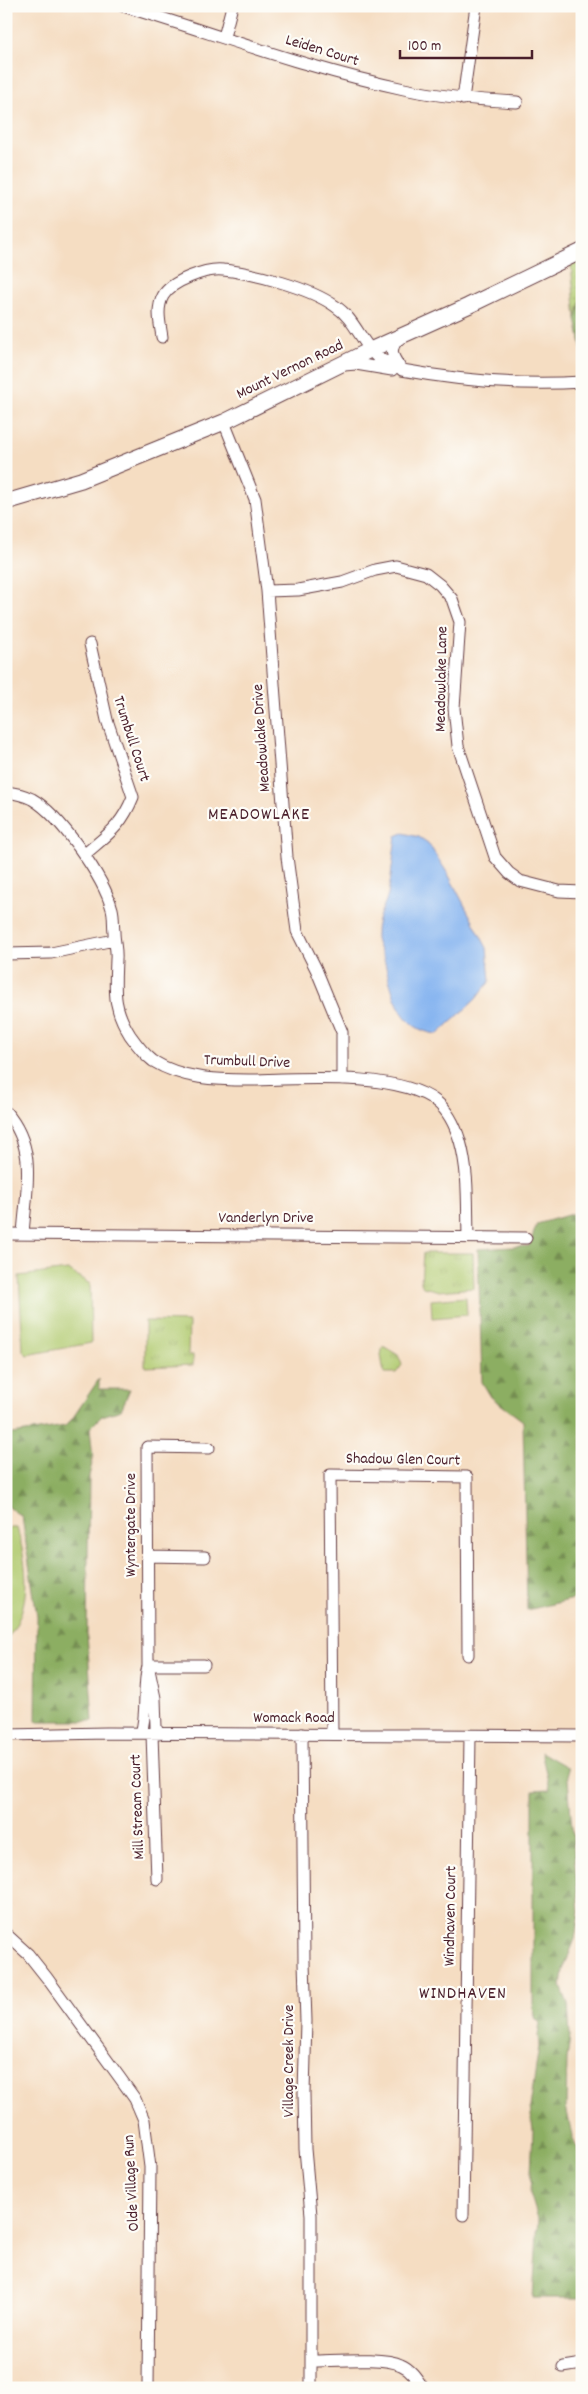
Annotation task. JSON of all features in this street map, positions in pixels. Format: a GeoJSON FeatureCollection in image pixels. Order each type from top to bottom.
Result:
{"type":"FeatureCollection","features":[{"type":"Feature","properties":{"kind":"main road","name":"Mount Vernon Road"},"geometry":{"type":"LineString","coordinates":[[6,502],[81,480],[224,422],[370,350],[398,339],[582,251]]}},
{"type":"Feature","properties":{"kind":"street","name":"Leiden Court"},"geometry":{"type":"LineString","coordinates":[[123,6],[224,36],[350,77],[405,90],[463,98],[516,102]]}},
{"type":"Feature","properties":{"kind":"street"},"geometry":{"type":"LineString","coordinates":[[224,36],[232,6]]}},
{"type":"Feature","properties":{"kind":"street"},"geometry":{"type":"LineString","coordinates":[[463,98],[476,6]]}},
{"type":"Feature","properties":{"kind":"street"},"geometry":{"type":"LineString","coordinates":[[162,337],[158,313],[163,295],[176,284],[189,277],[206,270],[222,269],[262,278],[313,294],[336,306],[347,317],[370,350],[378,358],[400,368]]}},
{"type":"Feature","properties":{"kind":"street"},"geometry":{"type":"LineString","coordinates":[[398,339],[393,347],[392,355],[400,368]]}},
{"type":"Feature","properties":{"kind":"street"},"geometry":{"type":"LineString","coordinates":[[337,366],[356,364],[400,368],[481,382],[522,384],[582,382]]}},
{"type":"Feature","properties":{"kind":"street","name":"Meadowlake Drive"},"geometry":{"type":"LineString","coordinates":[[224,422],[255,499],[267,591],[287,858],[296,931],[316,969],[342,1032],[342,1079]]}},
{"type":"Feature","properties":{"kind":"street","name":"Meadowlake Lane"},"geometry":{"type":"LineString","coordinates":[[267,591],[298,590],[342,582],[374,570],[396,566],[426,574],[440,585],[452,599],[460,622],[454,708],[458,746],[494,857],[509,873],[520,881],[559,891],[582,892]]}},
{"type":"Feature","properties":{"kind":"street","name":"Trumbull Court"},"geometry":{"type":"LineString","coordinates":[[84,855],[117,827],[125,816],[133,796],[107,720],[90,644]]}},
{"type":"Feature","properties":{"kind":"street","name":"Trumbull Drive"},"geometry":{"type":"LineString","coordinates":[[6,792],[23,795],[34,800],[48,813],[84,855],[104,890],[112,910],[116,958],[114,998],[123,1024],[146,1056],[167,1069],[215,1080],[342,1079],[404,1086],[422,1093],[438,1103],[451,1120],[459,1139],[465,1162],[468,1236]]}},
{"type":"Feature","properties":{"kind":"street"},"geometry":{"type":"LineString","coordinates":[[6,954],[51,953],[114,940]]}},
{"type":"Feature","properties":{"kind":"street"},"geometry":{"type":"LineString","coordinates":[[6,1112],[17,1124],[26,1145],[28,1165],[23,1234]]}},
{"type":"Feature","properties":{"kind":"street","name":"Vanderlyn Drive"},"geometry":{"type":"LineString","coordinates":[[6,1234],[468,1236],[526,1238]]}},
{"type":"Feature","properties":{"kind":"street","name":"Wyntergate Drive"},"geometry":{"type":"LineString","coordinates":[[149,1716],[156,1728],[151,1734],[144,1724],[155,1698],[148,1665],[147,1447],[208,1448]]}},
{"type":"Feature","properties":{"kind":"street","name":"Shadow Glen Court"},"geometry":{"type":"LineString","coordinates":[[332,1734],[330,1475],[467,1477],[468,1655]]}},
{"type":"Feature","properties":{"kind":"street"},"geometry":{"type":"LineString","coordinates":[[147,1556],[205,1557]]}},
{"type":"Feature","properties":{"kind":"street"},"geometry":{"type":"LineString","coordinates":[[148,1665],[204,1665]]}},
{"type":"Feature","properties":{"kind":"street","name":"Mill Stream Court"},"geometry":{"type":"LineString","coordinates":[[151,1734],[156,1879]]}},
{"type":"Feature","properties":{"kind":"street","name":"Village Creek Drive"},"geometry":{"type":"LineString","coordinates":[[302,1734],[306,2020],[305,2149],[312,2233],[311,2388]]}},
{"type":"Feature","properties":{"kind":"street","name":"Womack Road"},"geometry":{"type":"LineString","coordinates":[[6,1735],[332,1734],[582,1736]]}},
{"type":"Feature","properties":{"kind":"street","name":"Windhaven Court"},"geometry":{"type":"LineString","coordinates":[[463,2215],[470,1736]]}},
{"type":"Feature","properties":{"kind":"street","name":"Olde Village Run"},"geometry":{"type":"LineString","coordinates":[[6,1934],[28,1954],[47,1978],[135,2099],[144,2120],[150,2168],[148,2388]]}},
{"type":"Feature","properties":{"kind":"street"},"geometry":{"type":"LineString","coordinates":[[311,2361],[384,2360],[407,2368],[423,2388]]}},
{"type":"Feature","properties":{"kind":"street"},"geometry":{"type":"LineString","coordinates":[[563,2367],[582,2364]]}},
{"type":"Feature","properties":{"kind":"green space"},"geometry":{"type":"Polygon","coordinates":[[[582,259],[582,295],[576,319],[571,264],[582,259]]]}},
{"type":"Feature","properties":{"kind":"green space"},"geometry":{"type":"Polygon","coordinates":[[[582,295],[582,350],[576,319],[582,295]]]}},
{"type":"Feature","properties":{"kind":"green space"},"geometry":{"type":"Polygon","coordinates":[[[582,1211],[582,1597],[527,1610],[523,1421],[491,1397],[482,1382],[478,1249],[529,1246],[537,1224],[582,1211]]]}},
{"type":"Feature","properties":{"kind":"green space"},"geometry":{"type":"Polygon","coordinates":[[[423,1253],[473,1253],[474,1288],[439,1291],[423,1287],[421,1283],[423,1253]]]}},
{"type":"Feature","properties":{"kind":"green space"},"geometry":{"type":"Polygon","coordinates":[[[68,1270],[90,1284],[91,1343],[27,1355],[23,1351],[19,1276],[68,1270]]]}},
{"type":"Feature","properties":{"kind":"green space"},"geometry":{"type":"Polygon","coordinates":[[[466,1297],[467,1315],[432,1318],[431,1300],[466,1297]]]}},
{"type":"Feature","properties":{"kind":"green space"},"geometry":{"type":"Polygon","coordinates":[[[145,1321],[189,1322],[188,1355],[193,1355],[193,1365],[145,1367],[145,1321]]]}},
{"type":"Feature","properties":{"kind":"green space"},"geometry":{"type":"Polygon","coordinates":[[[383,1346],[398,1355],[402,1365],[396,1373],[384,1373],[381,1355],[383,1346]]]}},
{"type":"Feature","properties":{"kind":"green space"},"geometry":{"type":"Polygon","coordinates":[[[99,1379],[99,1389],[130,1389],[121,1410],[102,1416],[90,1428],[93,1459],[89,1476],[87,1634],[93,1721],[36,1721],[37,1617],[22,1517],[6,1505],[6,1435],[65,1426],[72,1419],[99,1379]]]}},
{"type":"Feature","properties":{"kind":"green space"},"geometry":{"type":"Polygon","coordinates":[[[6,1528],[17,1528],[24,1557],[26,1586],[21,1614],[6,1640],[6,1528]]]}},
{"type":"Feature","properties":{"kind":"green space"},"geometry":{"type":"Polygon","coordinates":[[[541,1752],[567,1767],[579,1912],[575,1939],[563,1970],[561,1986],[568,2004],[570,2036],[567,2060],[566,2106],[572,2136],[582,2158],[582,2298],[533,2298],[538,2219],[530,2193],[533,2131],[530,2107],[539,2046],[540,2023],[534,2017],[533,2003],[533,1790],[550,1789],[541,1752]]]}},
{"type":"Feature","properties":{"kind":"water"},"geometry":{"type":"Polygon","coordinates":[[[403,833],[419,837],[428,843],[448,874],[487,948],[490,981],[475,1000],[438,1034],[425,1031],[405,1017],[394,996],[384,959],[376,941],[377,923],[389,887],[396,836],[403,833]]]}},
{"type":"Feature","properties":{"kind":"district","name":"MEADOWLAKE"},"geometry":{"type":"Point","coordinates":[259,815]}},
{"type":"Feature","properties":{"kind":"district","name":"WINDHAVEN"},"geometry":{"type":"Point","coordinates":[463,1994]}}]}
